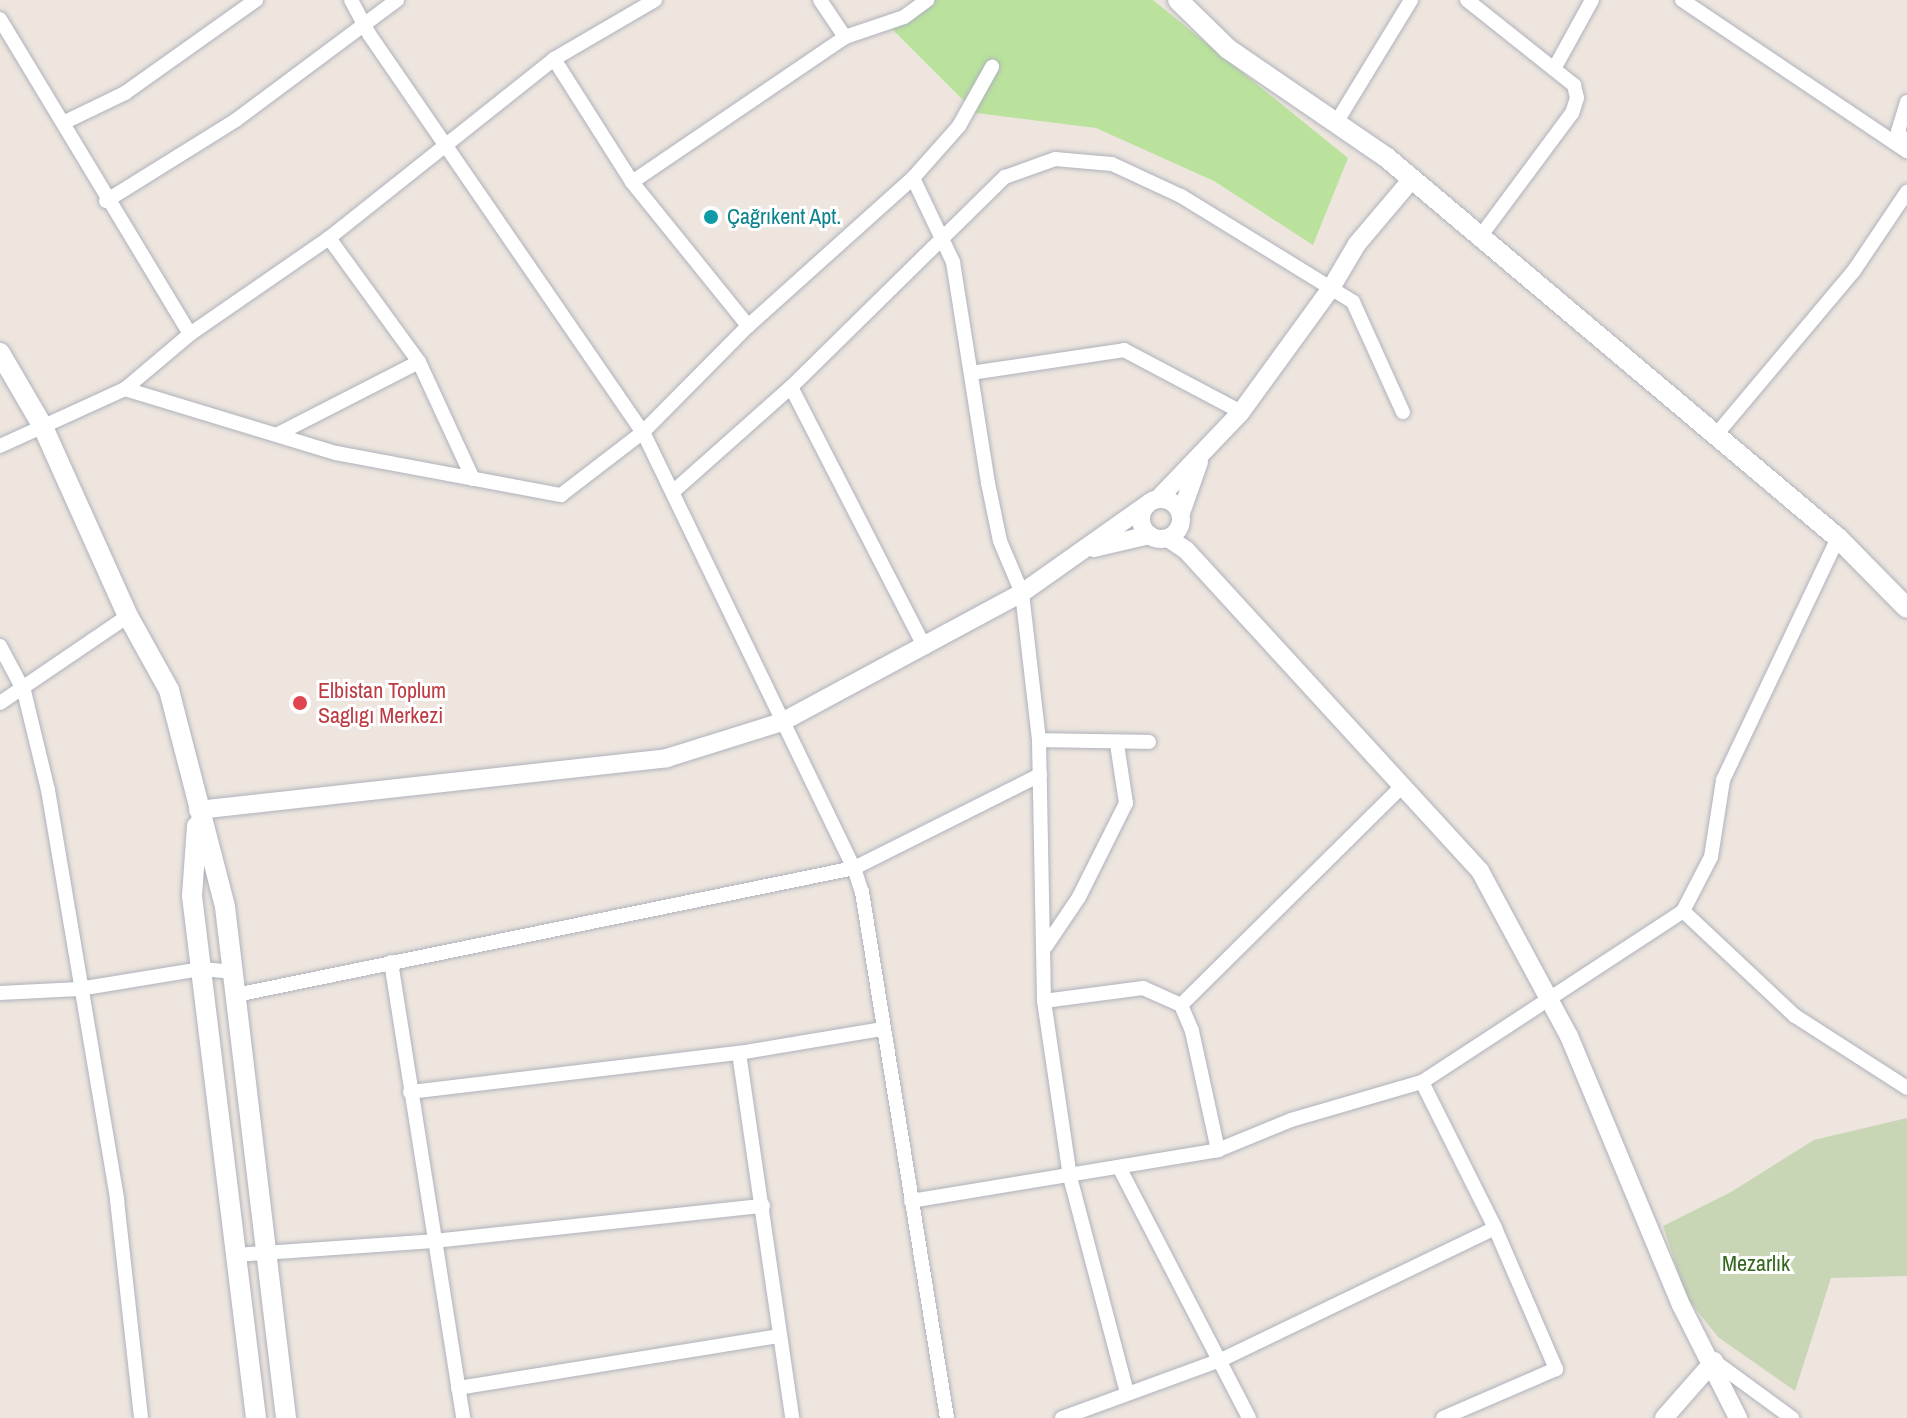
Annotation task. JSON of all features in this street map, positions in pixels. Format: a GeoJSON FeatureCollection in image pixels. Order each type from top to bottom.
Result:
{"type":"FeatureCollection","features":[{"type":"Feature","properties":{"kind":"main road"},"geometry":{"type":"LineString","coordinates":[[1178,0],[1228,49],[1412,179],[1838,538],[1907,608]]}},
{"type":"Feature","properties":{"kind":"main road"},"geometry":{"type":"LineString","coordinates":[[0,353],[43,427],[128,616],[169,690],[225,907],[286,1418]]}},
{"type":"Feature","properties":{"kind":"main road"},"geometry":{"type":"LineString","coordinates":[[198,810],[192,896],[256,1418]]}},
{"type":"Feature","properties":{"kind":"street"},"geometry":{"type":"LineString","coordinates":[[65,122],[125,93],[256,0]]}},
{"type":"Feature","properties":{"kind":"street"},"geometry":{"type":"LineString","coordinates":[[351,0],[367,22],[369,34],[643,432],[675,490],[782,722],[854,868],[862,892],[947,1418]]}},
{"type":"Feature","properties":{"kind":"street"},"geometry":{"type":"LineString","coordinates":[[106,201],[236,120],[397,0]]}},
{"type":"Feature","properties":{"kind":"street"},"geometry":{"type":"LineString","coordinates":[[0,446],[125,389],[190,334],[329,238],[554,59],[655,0]]}},
{"type":"Feature","properties":{"kind":"street"},"geometry":{"type":"LineString","coordinates":[[820,0],[845,37]]}},
{"type":"Feature","properties":{"kind":"street"},"geometry":{"type":"LineString","coordinates":[[632,182],[845,37],[904,17],[927,0]]}},
{"type":"Feature","properties":{"kind":"street"},"geometry":{"type":"LineString","coordinates":[[1336,123],[1411,0]]}},
{"type":"Feature","properties":{"kind":"street"},"geometry":{"type":"LineString","coordinates":[[1467,0],[1574,85],[1577,98],[1572,113],[1480,237]]}},
{"type":"Feature","properties":{"kind":"street"},"geometry":{"type":"LineString","coordinates":[[1554,69],[1592,0]]}},
{"type":"Feature","properties":{"kind":"street"},"geometry":{"type":"LineString","coordinates":[[1682,0],[1907,149]]}},
{"type":"Feature","properties":{"kind":"street"},"geometry":{"type":"LineString","coordinates":[[0,19],[65,122],[106,201],[190,334]]}},
{"type":"Feature","properties":{"kind":"street"},"geometry":{"type":"LineString","coordinates":[[554,59],[632,182],[748,326]]}},
{"type":"Feature","properties":{"kind":"street"},"geometry":{"type":"LineString","coordinates":[[125,389],[280,433],[336,453],[561,495],[643,432],[748,326],[913,178],[959,126],[992,67]]}},
{"type":"Feature","properties":{"kind":"street"},"geometry":{"type":"LineString","coordinates":[[1907,102],[1898,131],[1907,149]]}},
{"type":"Feature","properties":{"kind":"street"},"geometry":{"type":"LineString","coordinates":[[675,490],[791,387],[1005,177],[1055,159],[1112,164],[1181,196],[1353,302],[1403,412]]}},
{"type":"Feature","properties":{"kind":"street"},"geometry":{"type":"LineString","coordinates":[[913,178],[953,262],[1000,541],[1022,593],[1039,740],[1046,946],[1044,1001],[1070,1177],[1127,1393]]}},
{"type":"Feature","properties":{"kind":"street"},"geometry":{"type":"LineString","coordinates":[[198,810],[667,758],[782,722],[925,648],[1022,593],[1084,551],[1151,502],[1202,455],[1241,412],[1331,288],[1357,244],[1412,179]]}},
{"type":"Feature","properties":{"kind":"street"},"geometry":{"type":"LineString","coordinates":[[1716,435],[1853,272],[1907,192]]}},
{"type":"Feature","properties":{"kind":"street"},"geometry":{"type":"LineString","coordinates":[[329,238],[419,362],[473,479]]}},
{"type":"Feature","properties":{"kind":"street"},"geometry":{"type":"LineString","coordinates":[[971,373],[1124,350],[1241,412]]}},
{"type":"Feature","properties":{"kind":"street"},"geometry":{"type":"LineString","coordinates":[[280,433],[419,362]]}},
{"type":"Feature","properties":{"kind":"street"},"geometry":{"type":"LineString","coordinates":[[791,387],[925,648]]}},
{"type":"Feature","properties":{"kind":"street"},"geometry":{"type":"LineString","coordinates":[[1084,551],[1159,536],[1179,528],[1181,513],[1202,455]]}},
{"type":"Feature","properties":{"kind":"street"},"geometry":{"type":"LineString","coordinates":[[1151,502],[1172,501],[1181,513]]}},
{"type":"Feature","properties":{"kind":"street"},"geometry":{"type":"LineString","coordinates":[[1151,502],[1140,520],[1159,536],[1186,550],[1480,871],[1569,1036],[1681,1305],[1714,1361],[1738,1418]]}},
{"type":"Feature","properties":{"kind":"street"},"geometry":{"type":"LineString","coordinates":[[911,1201],[1120,1169],[1218,1150],[1291,1120],[1422,1082],[1546,997],[1683,911],[1711,857],[1729,766],[1838,538]]}},
{"type":"Feature","properties":{"kind":"street"},"geometry":{"type":"LineString","coordinates":[[0,703],[24,691],[128,616]]}},
{"type":"Feature","properties":{"kind":"street"},"geometry":{"type":"LineString","coordinates":[[0,646],[24,691],[48,790],[79,989],[117,1200],[141,1418]]}},
{"type":"Feature","properties":{"kind":"street"},"geometry":{"type":"LineString","coordinates":[[1039,740],[1117,744],[1149,742]]}},
{"type":"Feature","properties":{"kind":"street"},"geometry":{"type":"LineString","coordinates":[[1046,946],[1079,897],[1126,803],[1117,744]]}},
{"type":"Feature","properties":{"kind":"street"},"geometry":{"type":"LineString","coordinates":[[236,995],[854,868],[1040,775]]}},
{"type":"Feature","properties":{"kind":"street"},"geometry":{"type":"LineString","coordinates":[[1181,1005],[1402,786]]}},
{"type":"Feature","properties":{"kind":"street"},"geometry":{"type":"LineString","coordinates":[[1683,911],[1795,1016],[1907,1088]]}},
{"type":"Feature","properties":{"kind":"street"},"geometry":{"type":"LineString","coordinates":[[391,962],[463,1418]]}},
{"type":"Feature","properties":{"kind":"street"},"geometry":{"type":"LineString","coordinates":[[0,993],[79,989],[201,969],[233,972]]}},
{"type":"Feature","properties":{"kind":"street"},"geometry":{"type":"LineString","coordinates":[[1044,1001],[1143,988],[1181,1005],[1192,1031],[1218,1150]]}},
{"type":"Feature","properties":{"kind":"street"},"geometry":{"type":"LineString","coordinates":[[410,1092],[739,1053],[882,1029]]}},
{"type":"Feature","properties":{"kind":"street"},"geometry":{"type":"LineString","coordinates":[[739,1053],[792,1418]]}},
{"type":"Feature","properties":{"kind":"street"},"geometry":{"type":"LineString","coordinates":[[1422,1082],[1495,1228],[1556,1369],[1443,1418]]}},
{"type":"Feature","properties":{"kind":"street"},"geometry":{"type":"LineString","coordinates":[[1120,1169],[1223,1359],[1249,1418]]}},
{"type":"Feature","properties":{"kind":"street"},"geometry":{"type":"LineString","coordinates":[[235,1255],[265,1250],[434,1241],[763,1206]]}},
{"type":"Feature","properties":{"kind":"street"},"geometry":{"type":"LineString","coordinates":[[1062,1418],[1223,1359],[1495,1228]]}},
{"type":"Feature","properties":{"kind":"street"},"geometry":{"type":"LineString","coordinates":[[458,1388],[779,1336]]}},
{"type":"Feature","properties":{"kind":"street"},"geometry":{"type":"LineString","coordinates":[[1664,1418],[1714,1361]]}},
{"type":"Feature","properties":{"kind":"street"},"geometry":{"type":"LineString","coordinates":[[1714,1361],[1792,1418]]}},
{"type":"Feature","properties":{"kind":"green space"},"geometry":{"type":"Polygon","coordinates":[[[931,0],[1153,0],[1348,158],[1313,245],[1214,181],[1096,128],[976,113],[892,29],[931,0]]]}},
{"type":"Feature","properties":{"kind":"green space","name":"Mezarlık"},"geometry":{"type":"Polygon","coordinates":[[[1907,1118],[1907,1276],[1831,1278],[1795,1391],[1718,1337],[1687,1298],[1663,1226],[1731,1192],[1814,1140],[1907,1118]]]}},
{"type":"Feature","properties":{"kind":"place","name":"Çağrıkent Apt."},"geometry":{"type":"Point","coordinates":[711,217]}},
{"type":"Feature","properties":{"kind":"place","name":"Elbistan Toplum Saglıgı Merkezi"},"geometry":{"type":"Point","coordinates":[300,703]}}]}
